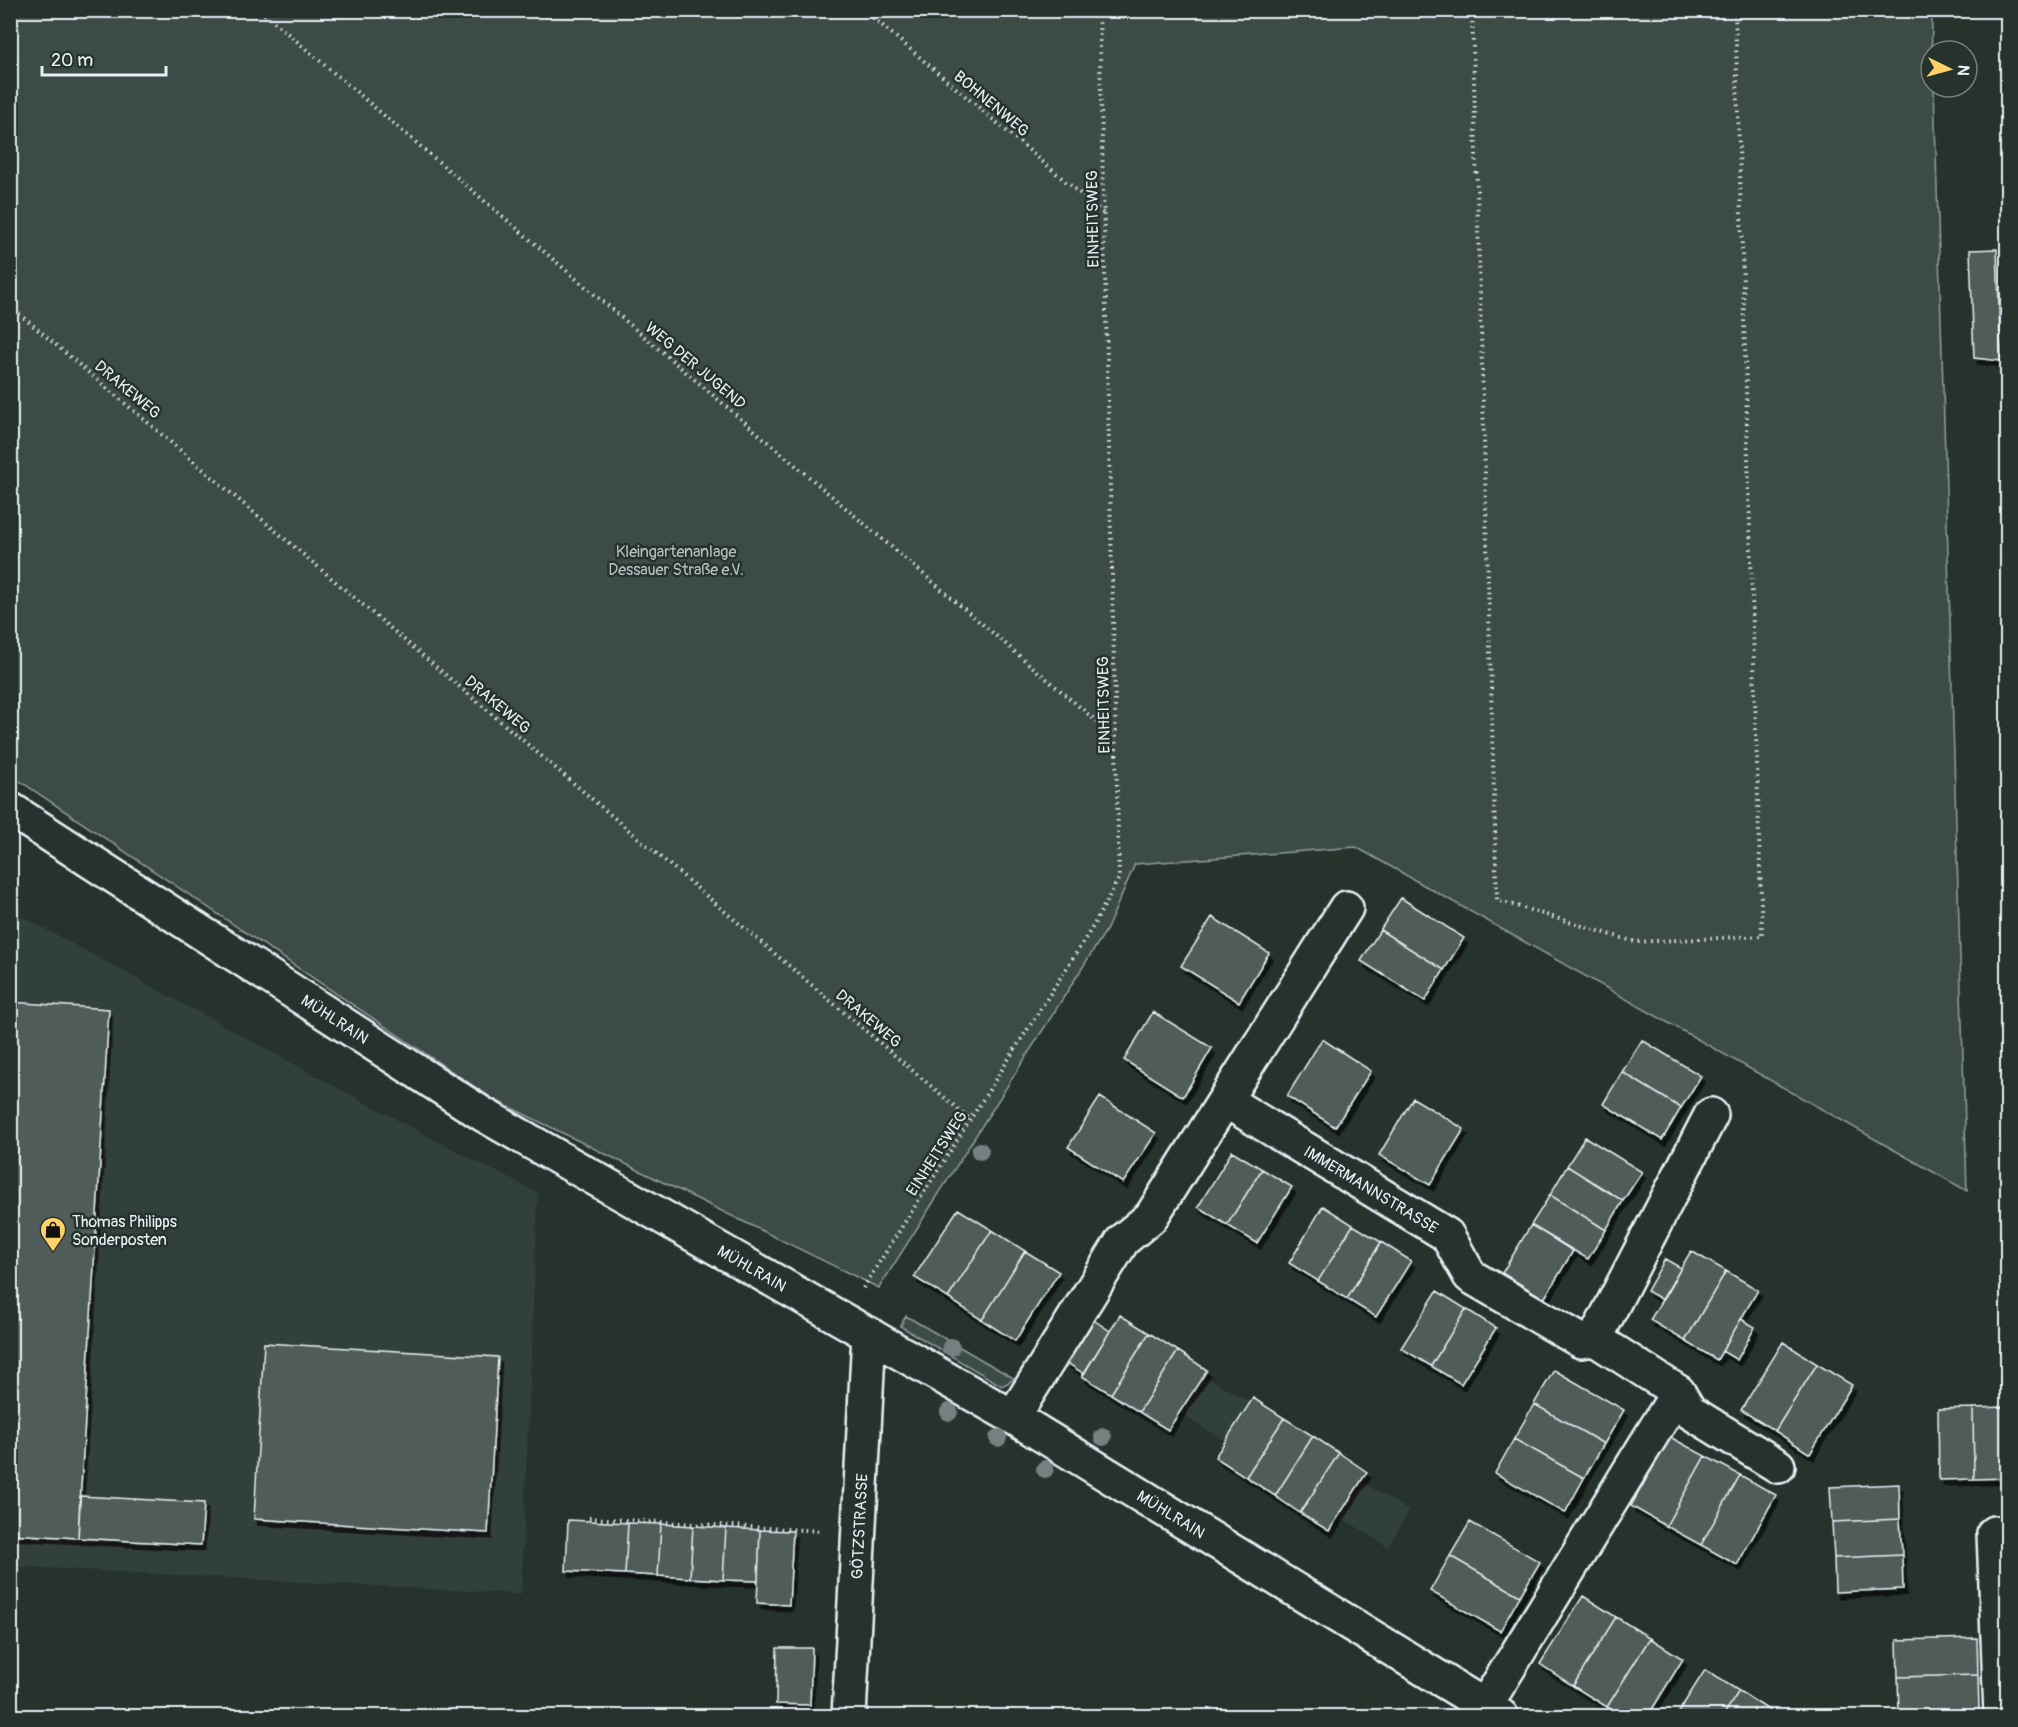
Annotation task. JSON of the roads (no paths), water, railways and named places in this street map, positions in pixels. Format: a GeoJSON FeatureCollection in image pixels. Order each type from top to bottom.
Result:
{"type":"FeatureCollection","features":[{"type":"Feature","properties":{"kind":"street","name":"MÜHLRAIN"},"geometry":{"type":"LineString","coordinates":[[10,809],[484,1115],[1013,1417],[1493,1711]]}},
{"type":"Feature","properties":{"kind":"street"},"geometry":{"type":"LineString","coordinates":[[1013,1417],[1123,1240],[1151,1217],[1346,908]]}},
{"type":"Feature","properties":{"kind":"street","name":"IMMERMANNSTRASSE"},"geometry":{"type":"LineString","coordinates":[[1226,1101],[1447,1235],[1470,1276],[1581,1341],[1595,1339],[1678,1392],[1690,1412],[1778,1466]]}},
{"type":"Feature","properties":{"kind":"street"},"geometry":{"type":"LineString","coordinates":[[1595,1339],[1711,1115]]}},
{"type":"Feature","properties":{"kind":"street","name":"GÖTZSTRASSE"},"geometry":{"type":"LineString","coordinates":[[849,1716],[859,1533],[857,1327]]}},
{"type":"Feature","properties":{"kind":"street"},"geometry":{"type":"LineString","coordinates":[[1493,1711],[1678,1392]]}},
{"type":"Feature","properties":{"kind":"street"},"geometry":{"type":"LineString","coordinates":[[1994,1533],[2001,1716]]}},
{"type":"Feature","properties":{"kind":"place","name":"Thomas Philipps Sonderposten"},"geometry":{"type":"Point","coordinates":[53,1253]}},
{"type":"Feature","properties":{"kind":"park label","name":"Kleingartenanlage Dessauer Straße e.V."},"geometry":{"type":"Point","coordinates":[676,560]}}]}
